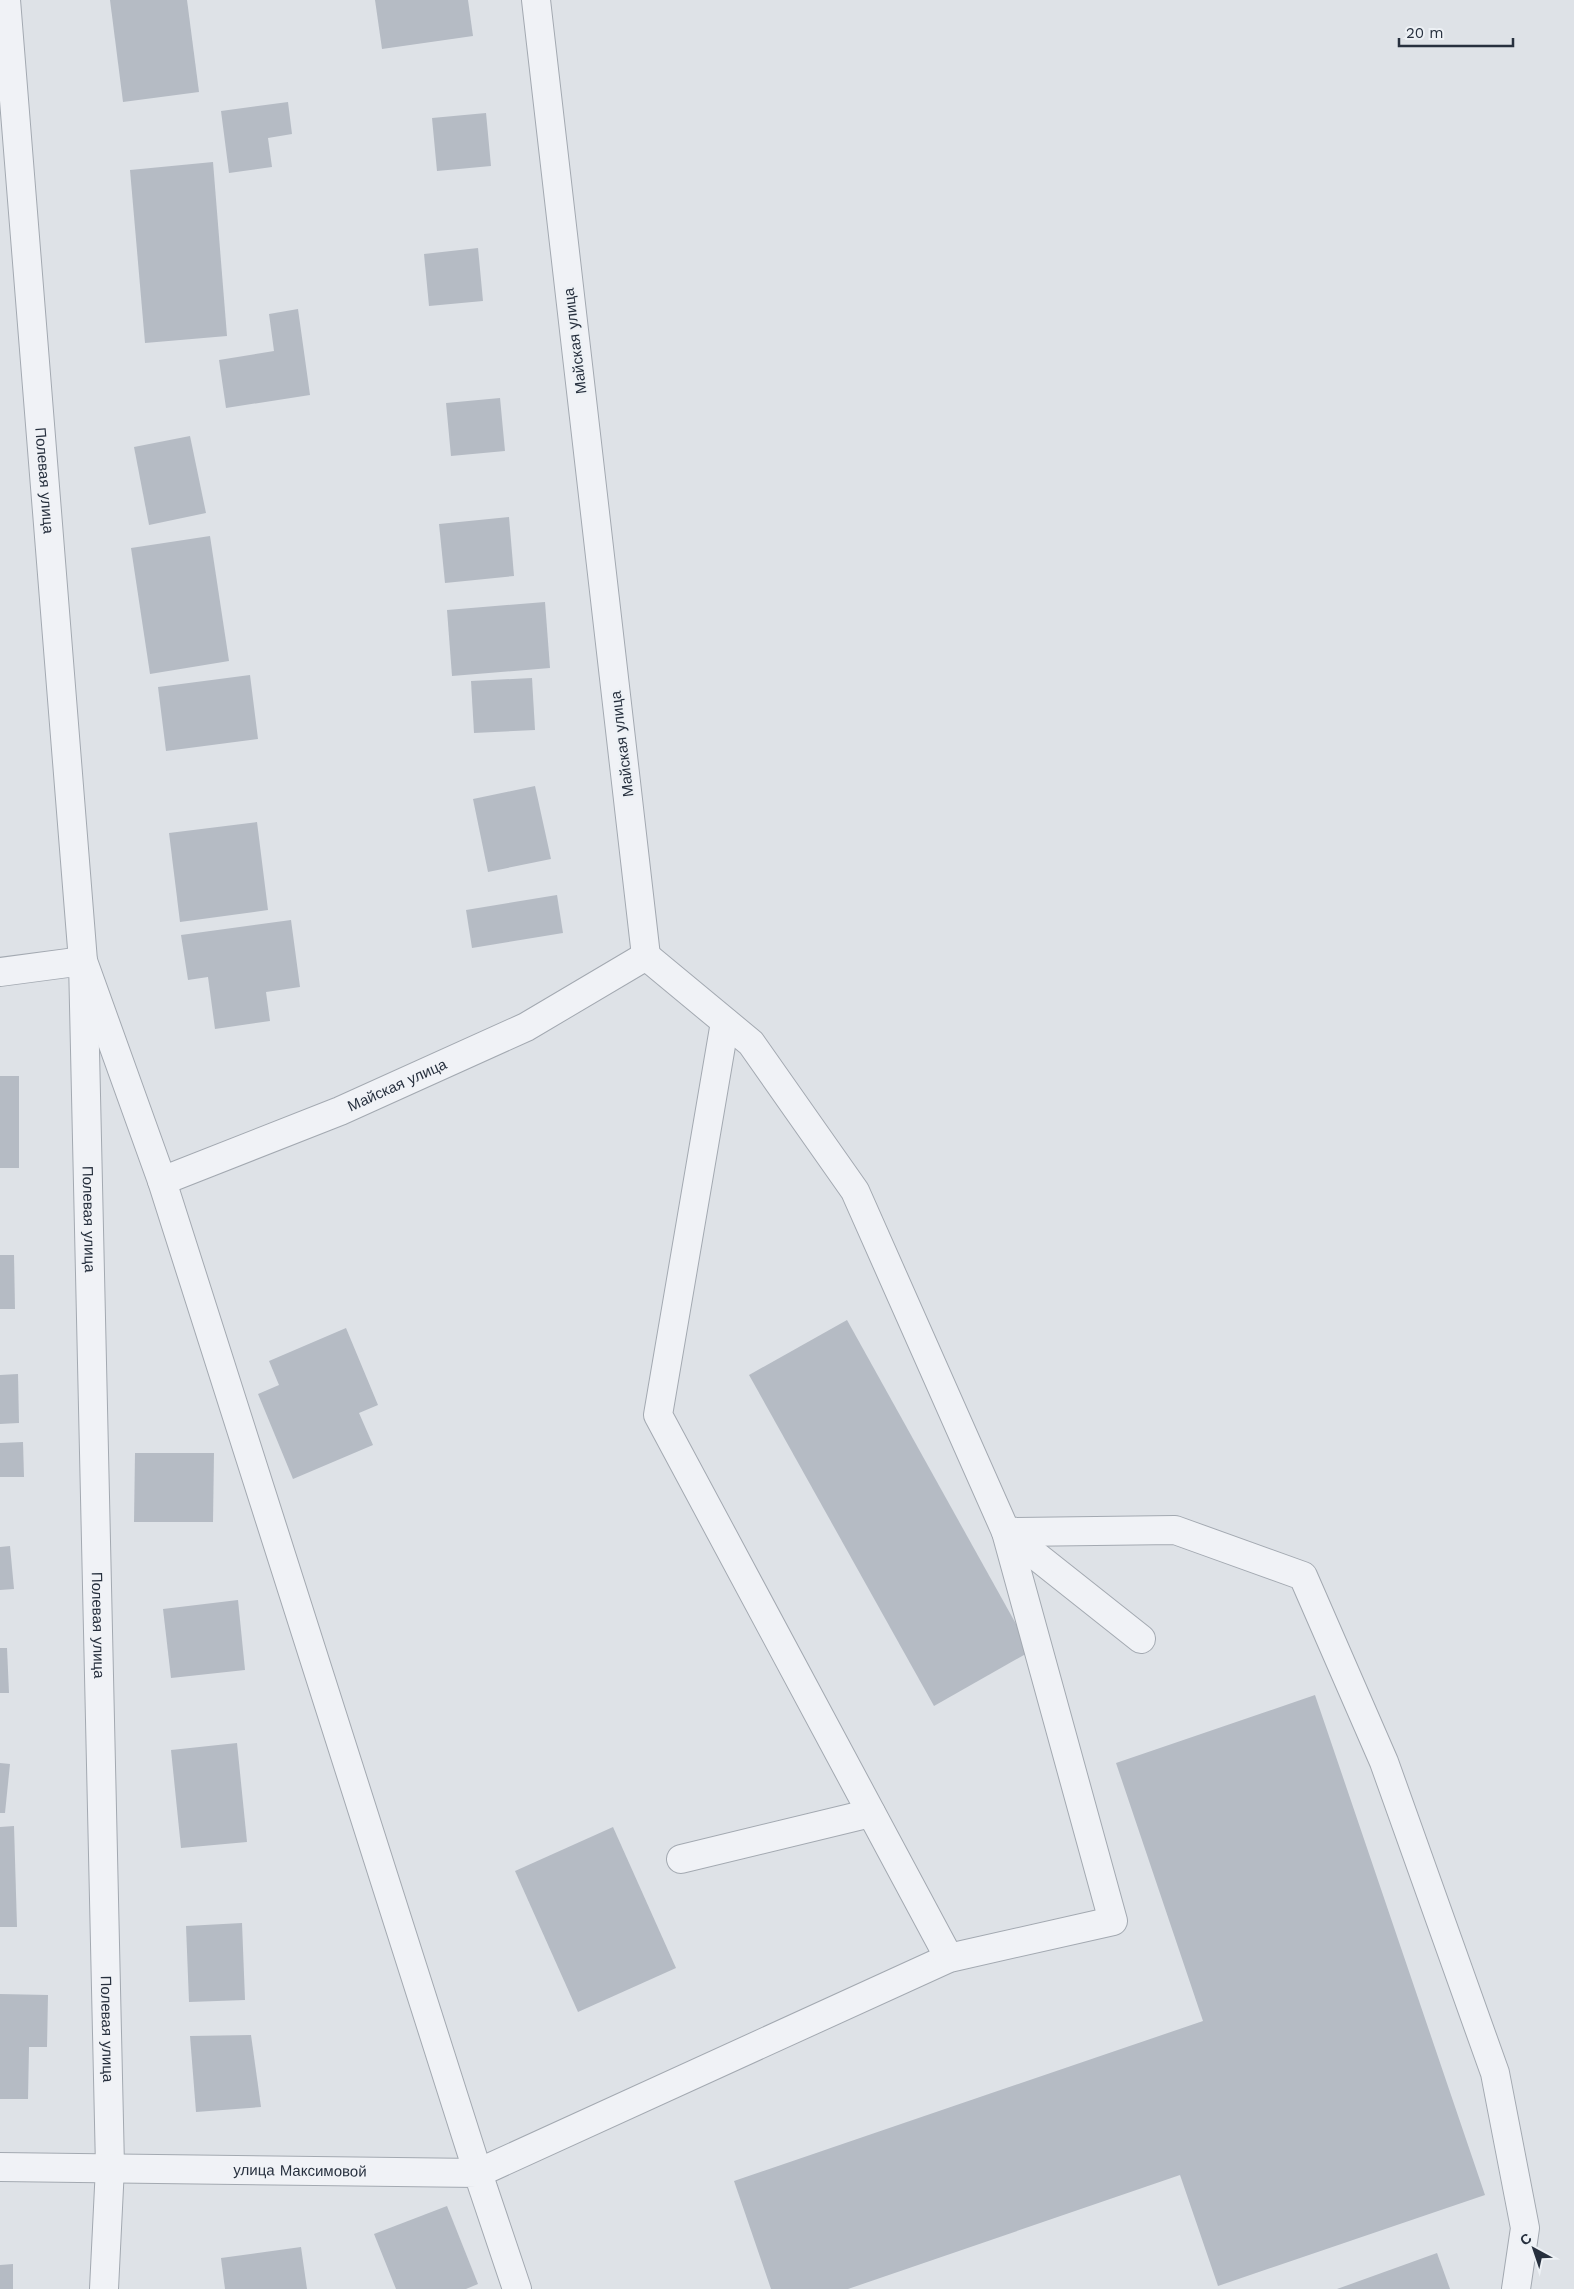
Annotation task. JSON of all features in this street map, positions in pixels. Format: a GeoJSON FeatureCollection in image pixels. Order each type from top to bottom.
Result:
{"type":"FeatureCollection","features":[{"type":"Feature","properties":{"kind":"street","name":"Полевая улица"},"geometry":{"type":"LineString","coordinates":[[6,0],[83,961],[110,2167],[104,2289]]}},
{"type":"Feature","properties":{"kind":"street","name":"Майская улица"},"geometry":{"type":"LineString","coordinates":[[162,1181],[340,1111],[526,1027],[646,956],[536,0]]}},
{"type":"Feature","properties":{"kind":"street"},"geometry":{"type":"LineString","coordinates":[[517,2289],[478,2173],[949,1958],[1112,1921],[1006,1532],[855,1190],[751,1044],[646,956]]}},
{"type":"Feature","properties":{"kind":"street","name":"Полевая улица"},"geometry":{"type":"LineString","coordinates":[[83,961],[162,1181],[478,2173]]}},
{"type":"Feature","properties":{"kind":"street"},"geometry":{"type":"LineString","coordinates":[[0,972],[83,961]]}},
{"type":"Feature","properties":{"kind":"street"},"geometry":{"type":"LineString","coordinates":[[725,1022],[658,1415],[949,1958]]}},
{"type":"Feature","properties":{"kind":"street"},"geometry":{"type":"LineString","coordinates":[[1006,1532],[1174,1530],[1303,1576],[1384,1762],[1495,2073],[1525,2228],[1516,2289]]}},
{"type":"Feature","properties":{"kind":"street"},"geometry":{"type":"LineString","coordinates":[[1006,1532],[1141,1638]]}},
{"type":"Feature","properties":{"kind":"street"},"geometry":{"type":"LineString","coordinates":[[681,1859],[871,1812]]}},
{"type":"Feature","properties":{"kind":"street","name":"улица Максимовой"},"geometry":{"type":"LineString","coordinates":[[0,2167],[478,2173]]}},
{"type":"Feature","properties":{"kind":"building"},"geometry":{"type":"Polygon","coordinates":[[[110,0],[187,0],[199,92],[123,102],[110,0]]]}},
{"type":"Feature","properties":{"kind":"building"},"geometry":{"type":"Polygon","coordinates":[[[375,0],[468,0],[473,36],[382,49],[375,0]]]}},
{"type":"Feature","properties":{"kind":"building"},"geometry":{"type":"Polygon","coordinates":[[[288,102],[292,134],[268,138],[272,167],[229,173],[221,111],[288,102]]]}},
{"type":"Feature","properties":{"kind":"building"},"geometry":{"type":"Polygon","coordinates":[[[486,113],[491,166],[437,171],[432,118],[486,113]]]}},
{"type":"Feature","properties":{"kind":"building"},"geometry":{"type":"Polygon","coordinates":[[[213,162],[227,336],[145,343],[130,170],[213,162]]]}},
{"type":"Feature","properties":{"kind":"building"},"geometry":{"type":"Polygon","coordinates":[[[478,248],[483,301],[429,306],[424,254],[478,248]]]}},
{"type":"Feature","properties":{"kind":"building"},"geometry":{"type":"Polygon","coordinates":[[[298,309],[310,395],[226,408],[219,360],[274,351],[269,314],[298,309]]]}},
{"type":"Feature","properties":{"kind":"building"},"geometry":{"type":"Polygon","coordinates":[[[500,398],[505,451],[451,456],[446,403],[500,398]]]}},
{"type":"Feature","properties":{"kind":"building"},"geometry":{"type":"Polygon","coordinates":[[[190,436],[206,513],[149,525],[134,447],[190,436]]]}},
{"type":"Feature","properties":{"kind":"building"},"geometry":{"type":"Polygon","coordinates":[[[509,517],[514,576],[445,583],[439,524],[509,517]]]}},
{"type":"Feature","properties":{"kind":"building"},"geometry":{"type":"Polygon","coordinates":[[[210,536],[229,661],[150,674],[131,548],[210,536]]]}},
{"type":"Feature","properties":{"kind":"building"},"geometry":{"type":"Polygon","coordinates":[[[545,602],[550,668],[452,676],[447,610],[545,602]]]}},
{"type":"Feature","properties":{"kind":"building"},"geometry":{"type":"Polygon","coordinates":[[[250,675],[258,739],[166,751],[158,687],[250,675]]]}},
{"type":"Feature","properties":{"kind":"building"},"geometry":{"type":"Polygon","coordinates":[[[532,678],[535,730],[474,733],[471,681],[532,678]]]}},
{"type":"Feature","properties":{"kind":"building"},"geometry":{"type":"Polygon","coordinates":[[[535,786],[551,859],[488,872],[473,799],[535,786]]]}},
{"type":"Feature","properties":{"kind":"building"},"geometry":{"type":"Polygon","coordinates":[[[257,822],[268,910],[180,922],[169,833],[257,822]]]}},
{"type":"Feature","properties":{"kind":"building"},"geometry":{"type":"Polygon","coordinates":[[[557,895],[563,933],[472,948],[466,910],[557,895]]]}},
{"type":"Feature","properties":{"kind":"building"},"geometry":{"type":"Polygon","coordinates":[[[291,920],[300,987],[266,992],[270,1021],[215,1029],[208,977],[188,980],[181,935],[291,920]]]}},
{"type":"Feature","properties":{"kind":"building"},"geometry":{"type":"Polygon","coordinates":[[[0,1076],[19,1076],[19,1168],[0,1168],[0,1076]]]}},
{"type":"Feature","properties":{"kind":"building"},"geometry":{"type":"Polygon","coordinates":[[[0,1255],[14,1255],[15,1309],[0,1309],[0,1255]]]}},
{"type":"Feature","properties":{"kind":"building"},"geometry":{"type":"Polygon","coordinates":[[[847,1320],[1031,1651],[934,1706],[749,1375],[847,1320]]]}},
{"type":"Feature","properties":{"kind":"building"},"geometry":{"type":"Polygon","coordinates":[[[346,1328],[378,1405],[359,1413],[373,1445],[293,1479],[258,1394],[279,1385],[269,1361],[346,1328]]]}},
{"type":"Feature","properties":{"kind":"building"},"geometry":{"type":"Polygon","coordinates":[[[18,1374],[19,1423],[0,1424],[0,1375],[18,1374]]]}},
{"type":"Feature","properties":{"kind":"building"},"geometry":{"type":"Polygon","coordinates":[[[23,1442],[24,1477],[0,1477],[0,1443],[23,1442]]]}},
{"type":"Feature","properties":{"kind":"building"},"geometry":{"type":"Polygon","coordinates":[[[135,1453],[214,1453],[213,1522],[134,1522],[135,1453]]]}},
{"type":"Feature","properties":{"kind":"building"},"geometry":{"type":"Polygon","coordinates":[[[10,1546],[14,1589],[0,1590],[0,1547],[10,1546]]]}},
{"type":"Feature","properties":{"kind":"building"},"geometry":{"type":"Polygon","coordinates":[[[238,1600],[245,1670],[171,1678],[163,1609],[238,1600]]]}},
{"type":"Feature","properties":{"kind":"building"},"geometry":{"type":"Polygon","coordinates":[[[0,1648],[7,1648],[9,1693],[0,1693],[0,1648]]]}},
{"type":"Feature","properties":{"kind":"building"},"geometry":{"type":"Polygon","coordinates":[[[1315,1695],[1485,2195],[1218,2286],[1180,2175],[848,2289],[771,2289],[734,2181],[1203,2021],[1116,1763],[1315,1695]]]}},
{"type":"Feature","properties":{"kind":"building"},"geometry":{"type":"Polygon","coordinates":[[[237,1743],[247,1842],[181,1848],[171,1750],[237,1743]]]}},
{"type":"Feature","properties":{"kind":"building"},"geometry":{"type":"Polygon","coordinates":[[[0,1763],[10,1764],[5,1813],[0,1813],[0,1763]]]}},
{"type":"Feature","properties":{"kind":"building"},"geometry":{"type":"Polygon","coordinates":[[[14,1826],[17,1927],[0,1927],[0,1827],[14,1826]]]}},
{"type":"Feature","properties":{"kind":"building"},"geometry":{"type":"Polygon","coordinates":[[[613,1827],[676,1968],[578,2012],[515,1871],[613,1827]]]}},
{"type":"Feature","properties":{"kind":"building"},"geometry":{"type":"Polygon","coordinates":[[[242,1923],[245,2000],[189,2002],[186,1926],[242,1923]]]}},
{"type":"Feature","properties":{"kind":"building"},"geometry":{"type":"Polygon","coordinates":[[[0,1994],[48,1995],[47,2047],[29,2047],[28,2099],[0,2099],[0,1994]]]}},
{"type":"Feature","properties":{"kind":"building"},"geometry":{"type":"Polygon","coordinates":[[[251,2035],[261,2107],[196,2112],[190,2036],[251,2035]]]}},
{"type":"Feature","properties":{"kind":"building"},"geometry":{"type":"Polygon","coordinates":[[[447,2206],[478,2284],[466,2289],[396,2289],[374,2234],[447,2206]]]}},
{"type":"Feature","properties":{"kind":"building"},"geometry":{"type":"Polygon","coordinates":[[[301,2247],[307,2289],[225,2289],[221,2258],[301,2247]]]}},
{"type":"Feature","properties":{"kind":"building"},"geometry":{"type":"Polygon","coordinates":[[[1437,2253],[1450,2289],[1337,2289],[1437,2253]]]}},
{"type":"Feature","properties":{"kind":"building"},"geometry":{"type":"Polygon","coordinates":[[[13,2264],[13,2289],[0,2289],[0,2265],[13,2264]]]}}]}
